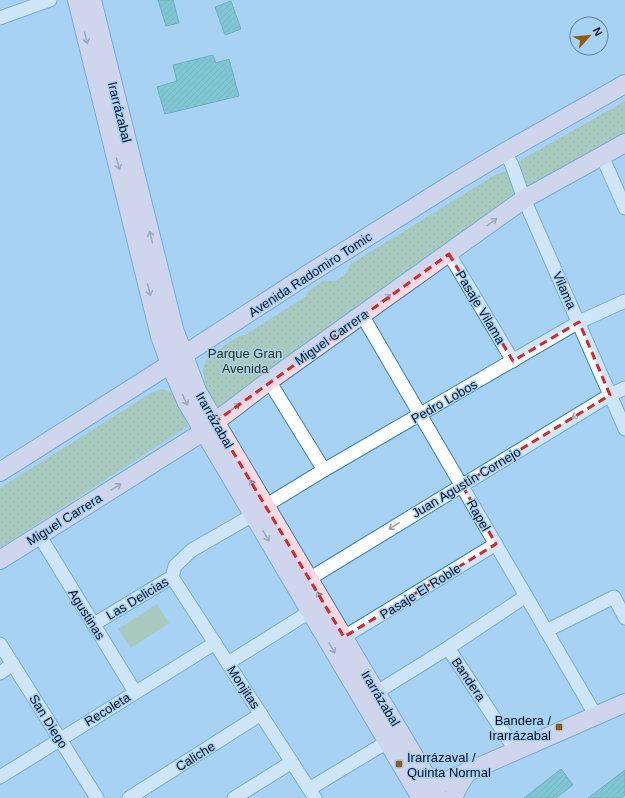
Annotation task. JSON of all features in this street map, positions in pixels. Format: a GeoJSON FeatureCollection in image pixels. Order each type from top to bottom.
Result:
{"type":"FeatureCollection","features":[{"type":"Feature","properties":{"kind":"main road","name":"Irarrázabal"},"geometry":{"type":"LineString","coordinates":[[77,0],[160,336],[176,360]]}},
{"type":"Feature","properties":{"kind":"main road","name":"Irarrázabal"},"geometry":{"type":"LineString","coordinates":[[92,0],[174,329],[176,360],[187,403],[209,427],[259,510],[311,611],[387,742],[428,794]]}},
{"type":"Feature","properties":{"kind":"main road","name":"Avenida Radomiro Tomic"},"geometry":{"type":"LineString","coordinates":[[0,472],[424,201],[505,152],[625,84]]}},
{"type":"Feature","properties":{"kind":"main road","name":"Miguel Carrera"},"geometry":{"type":"LineString","coordinates":[[0,560],[209,427],[269,381],[524,199],[625,143]]}},
{"type":"Feature","properties":{"kind":"main road","name":"Irarrázabal"},"geometry":{"type":"LineString","coordinates":[[259,510],[309,578],[377,692],[428,794]]}},
{"type":"Feature","properties":{"kind":"main road"},"geometry":{"type":"LineString","coordinates":[[428,794],[468,771],[625,704]]}},
{"type":"Feature","properties":{"kind":"main road"},"geometry":{"type":"LineString","coordinates":[[453,798],[468,771]]}},
{"type":"Feature","properties":{"kind":"street"},"geometry":{"type":"LineString","coordinates":[[0,18],[50,0]]}},
{"type":"Feature","properties":{"kind":"street","name":"Vilama"},"geometry":{"type":"LineString","coordinates":[[505,152],[512,165],[524,199],[625,429]]}},
{"type":"Feature","properties":{"kind":"street"},"geometry":{"type":"LineString","coordinates":[[602,156],[625,208]]}},
{"type":"Feature","properties":{"kind":"street","name":"Pasaje Vilama"},"geometry":{"type":"LineString","coordinates":[[449,254],[513,361]]}},
{"type":"Feature","properties":{"kind":"street","name":"Pedro Lobos"},"geometry":{"type":"LineString","coordinates":[[259,510],[324,470],[579,322],[625,301]]}},
{"type":"Feature","properties":{"kind":"street","name":"Rapel"},"geometry":{"type":"LineString","coordinates":[[362,315],[596,716]]}},
{"type":"Feature","properties":{"kind":"street"},"geometry":{"type":"LineString","coordinates":[[269,381],[324,470]]}},
{"type":"Feature","properties":{"kind":"street","name":"Juan Agustín Cornejo"},"geometry":{"type":"LineString","coordinates":[[309,578],[610,395],[625,388]]}},
{"type":"Feature","properties":{"kind":"street","name":"Las Delicias"},"geometry":{"type":"LineString","coordinates":[[94,624],[172,577],[176,566],[192,550],[259,510]]}},
{"type":"Feature","properties":{"kind":"street","name":"Agustinas"},"geometry":{"type":"LineString","coordinates":[[39,536],[136,692]]}},
{"type":"Feature","properties":{"kind":"street","name":"Pasaje El Roble"},"geometry":{"type":"LineString","coordinates":[[344,637],[496,544]]}},
{"type":"Feature","properties":{"kind":"street","name":"Monjitas"},"geometry":{"type":"LineString","coordinates":[[172,577],[312,793]]}},
{"type":"Feature","properties":{"kind":"street"},"geometry":{"type":"LineString","coordinates":[[377,692],[448,648],[526,596]]}},
{"type":"Feature","properties":{"kind":"street"},"geometry":{"type":"LineString","coordinates":[[546,631],[614,597],[625,618]]}},
{"type":"Feature","properties":{"kind":"street"},"geometry":{"type":"LineString","coordinates":[[228,663],[311,611]]}},
{"type":"Feature","properties":{"kind":"street","name":"Recoleta"},"geometry":{"type":"LineString","coordinates":[[0,777],[215,643]]}},
{"type":"Feature","properties":{"kind":"street","name":"San Diego"},"geometry":{"type":"LineString","coordinates":[[0,644],[97,798]]}},
{"type":"Feature","properties":{"kind":"street","name":"Bandera"},"geometry":{"type":"LineString","coordinates":[[448,648],[516,751]]}},
{"type":"Feature","properties":{"kind":"street"},"geometry":{"type":"LineString","coordinates":[[0,673],[13,664]]}},
{"type":"Feature","properties":{"kind":"street","name":"Caliche"},"geometry":{"type":"LineString","coordinates":[[129,798],[261,714]]}},
{"type":"Feature","properties":{"kind":"street"},"geometry":{"type":"LineString","coordinates":[[312,793],[387,742]]}},
{"type":"Feature","properties":{"kind":"street"},"geometry":{"type":"LineString","coordinates":[[234,798],[292,762]]}},
{"type":"Feature","properties":{"kind":"highlighted area"},"geometry":{"type":"Polygon","coordinates":[[[449,254],[513,361],[579,322],[610,395],[462,485],[496,544],[344,637],[215,422],[449,254]]]}},
{"type":"Feature","properties":{"kind":"green space","name":"Parque Gran Avenida"},"geometry":{"type":"Polygon","coordinates":[[[625,101],[625,134],[522,196],[360,312],[218,407],[211,402],[205,387],[203,369],[207,358],[239,336],[245,335],[305,297],[308,291],[323,281],[336,281],[347,273],[349,265],[495,175],[513,168],[521,160],[625,101]]]}},
{"type":"Feature","properties":{"kind":"green space","name":"Parque Gran Avenida"},"geometry":{"type":"Polygon","coordinates":[[[163,389],[172,393],[178,401],[188,426],[0,548],[0,488],[151,393],[163,389]]]}},
{"type":"Feature","properties":{"kind":"green space"},"geometry":{"type":"Polygon","coordinates":[[[157,604],[169,623],[131,648],[118,629],[157,604]]]}},
{"type":"Feature","properties":{"kind":"building"},"geometry":{"type":"Polygon","coordinates":[[[158,0],[173,0],[179,23],[166,26],[158,0]]]}},
{"type":"Feature","properties":{"kind":"building"},"geometry":{"type":"Polygon","coordinates":[[[231,1],[241,29],[225,35],[215,7],[231,1]]]}},
{"type":"Feature","properties":{"kind":"building"},"geometry":{"type":"Polygon","coordinates":[[[213,55],[216,63],[229,59],[239,96],[165,114],[157,87],[177,81],[173,65],[213,55]]]}},
{"type":"Feature","properties":{"kind":"building"},"geometry":{"type":"Polygon","coordinates":[[[561,769],[573,785],[556,798],[524,798],[561,769]]]}},
{"type":"Feature","properties":{"kind":"building"},"geometry":{"type":"Polygon","coordinates":[[[625,770],[625,795],[621,798],[588,798],[625,770]]]}},
{"type":"Feature","properties":{"kind":"place","name":"Bandera / Irarrázabal"},"geometry":{"type":"Point","coordinates":[559,727]}},
{"type":"Feature","properties":{"kind":"place","name":"Irarrázaval / Quinta Normal"},"geometry":{"type":"Point","coordinates":[399,764]}}]}
